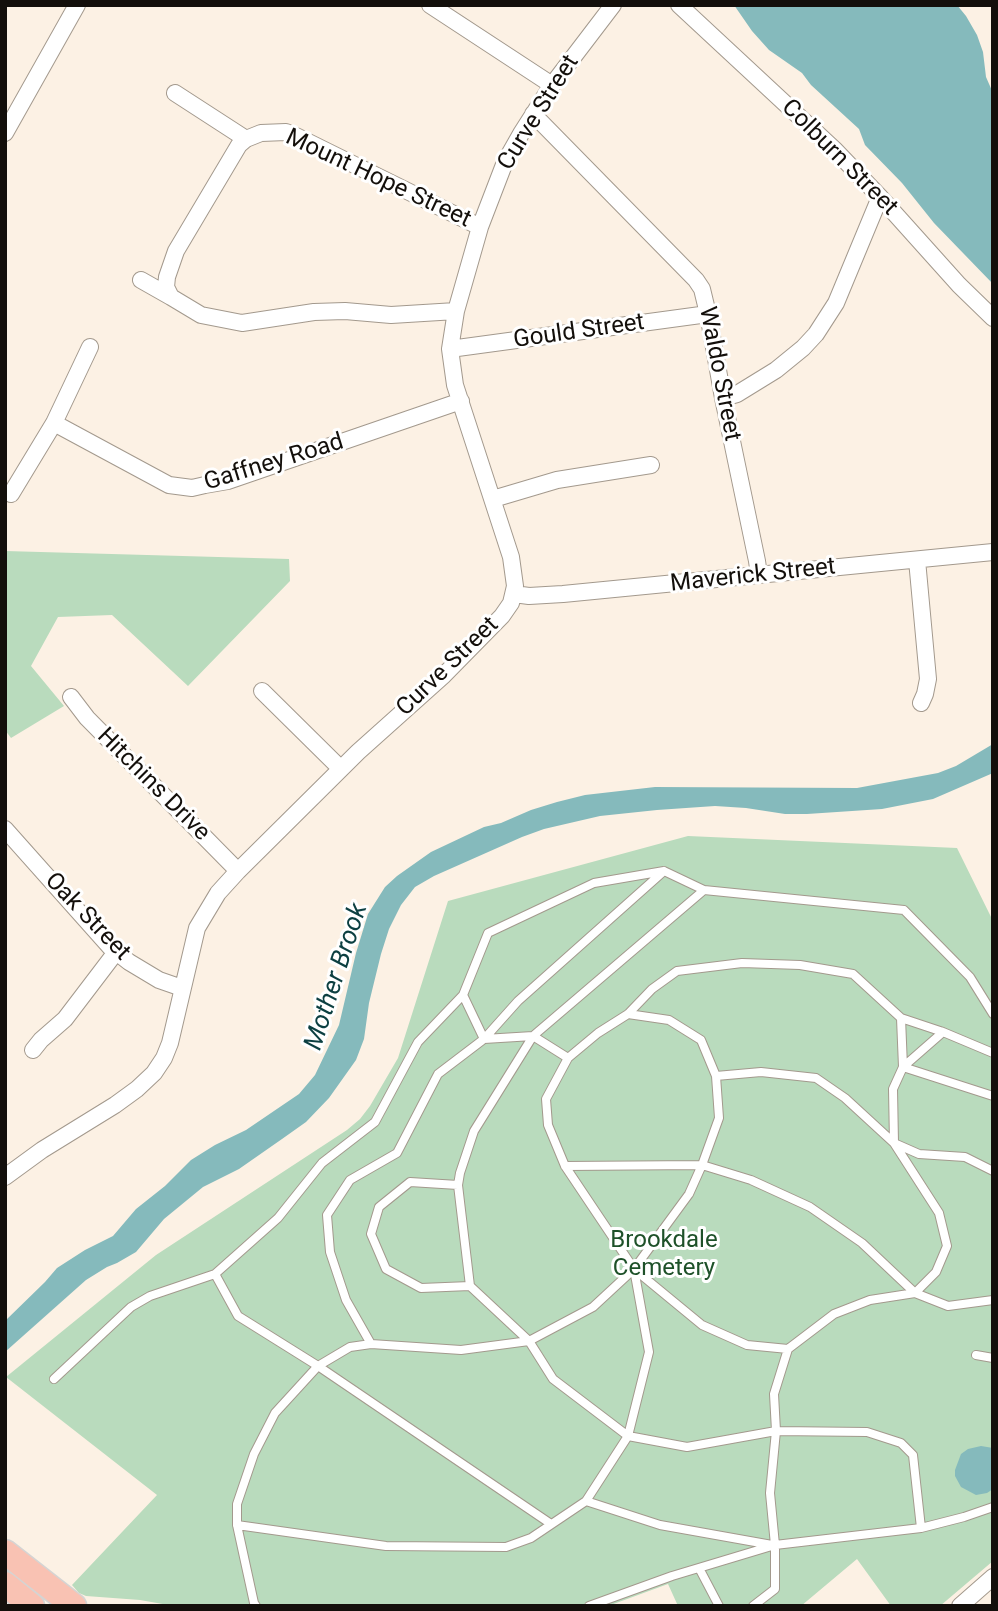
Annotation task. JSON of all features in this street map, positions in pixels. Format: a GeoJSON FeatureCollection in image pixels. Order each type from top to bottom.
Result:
{"type":"FeatureCollection","features":[{"type":"Feature","properties":{"kind":"main road"},"geometry":{"type":"LineString","coordinates":[[5,1552],[69,1605]]}},
{"type":"Feature","properties":{"kind":"main road"},"geometry":{"type":"LineString","coordinates":[[5,1584],[32,1606]]}},
{"type":"Feature","properties":{"kind":"street"},"geometry":{"type":"LineString","coordinates":[[5,133],[12,105],[77,5]]}},
{"type":"Feature","properties":{"kind":"street"},"geometry":{"type":"LineString","coordinates":[[430,5],[552,85]]}},
{"type":"Feature","properties":{"kind":"street","name":"Curve Street"},"geometry":{"type":"LineString","coordinates":[[5,1177],[42,1150],[116,1105],[154,1073],[167,1051],[194,938],[218,893],[341,769],[444,675],[502,616],[511,603],[514,577],[511,557],[456,385],[450,349],[456,311],[480,227],[505,162],[552,85],[613,5]]}},
{"type":"Feature","properties":{"kind":"street","name":"Colburn Street"},"geometry":{"type":"LineString","coordinates":[[679,5],[828,143],[993,318]]}},
{"type":"Feature","properties":{"kind":"street"},"geometry":{"type":"LineString","coordinates":[[175,93],[246,139]]}},
{"type":"Feature","properties":{"kind":"street","name":"Waldo Street"},"geometry":{"type":"LineString","coordinates":[[533,114],[702,289],[759,575]]}},
{"type":"Feature","properties":{"kind":"street","name":"Mount Hope Street"},"geometry":{"type":"LineString","coordinates":[[171,296],[166,287],[167,277],[176,251],[239,145],[261,133],[286,132],[296,136],[480,227]]}},
{"type":"Feature","properties":{"kind":"street"},"geometry":{"type":"LineString","coordinates":[[723,398],[737,394],[776,370],[816,334],[836,303],[880,197]]}},
{"type":"Feature","properties":{"kind":"street"},"geometry":{"type":"LineString","coordinates":[[141,280],[201,315],[242,323],[314,312],[345,311],[391,316],[456,311]]}},
{"type":"Feature","properties":{"kind":"street","name":"Gould Street"},"geometry":{"type":"LineString","coordinates":[[450,349],[708,314]]}},
{"type":"Feature","properties":{"kind":"street"},"geometry":{"type":"LineString","coordinates":[[11,494],[54,423],[90,347]]}},
{"type":"Feature","properties":{"kind":"street","name":"Gaffney Road"},"geometry":{"type":"LineString","coordinates":[[54,423],[169,485],[192,488],[228,481],[461,401]]}},
{"type":"Feature","properties":{"kind":"street"},"geometry":{"type":"LineString","coordinates":[[493,499],[557,480],[651,465]]}},
{"type":"Feature","properties":{"kind":"street","name":"Maverick Street"},"geometry":{"type":"LineString","coordinates":[[514,594],[563,594],[993,552]]}},
{"type":"Feature","properties":{"kind":"street"},"geometry":{"type":"LineString","coordinates":[[917,560],[928,679],[921,703]]}},
{"type":"Feature","properties":{"kind":"street"},"geometry":{"type":"LineString","coordinates":[[262,691],[341,769]]}},
{"type":"Feature","properties":{"kind":"street","name":"Hitchins Drive"},"geometry":{"type":"LineString","coordinates":[[71,697],[88,718],[238,871]]}},
{"type":"Feature","properties":{"kind":"street","name":"Oak Street"},"geometry":{"type":"LineString","coordinates":[[5,829],[117,952],[159,980],[182,988]]}},
{"type":"Feature","properties":{"kind":"street"},"geometry":{"type":"LineString","coordinates":[[33,1050],[65,1019],[117,952]]}},
{"type":"Feature","properties":{"kind":"street"},"geometry":{"type":"LineString","coordinates":[[960,1606],[993,1577]]}},
{"type":"Feature","properties":{"kind":"lane"},"geometry":{"type":"LineString","coordinates":[[371,1343],[346,1300],[330,1252],[327,1215],[350,1180],[397,1153],[438,1074],[484,1039],[518,1001],[664,871]]}},
{"type":"Feature","properties":{"kind":"lane"},"geometry":{"type":"LineString","coordinates":[[54,1379],[131,1307],[150,1296],[215,1275],[278,1218],[322,1163],[375,1122],[418,1042],[463,995],[488,933],[594,883],[664,871],[704,890],[904,910],[970,977],[993,1014]]}},
{"type":"Feature","properties":{"kind":"lane"},"geometry":{"type":"LineString","coordinates":[[704,890],[533,1036],[474,1131],[458,1185],[470,1286],[529,1341],[553,1379],[628,1436],[687,1447],[776,1431],[867,1432],[901,1443],[913,1455],[921,1528]]}},
{"type":"Feature","properties":{"kind":"lane"},"geometry":{"type":"LineString","coordinates":[[788,1349],[747,1345],[702,1325],[634,1269],[565,1166],[548,1125],[545,1099],[568,1058],[598,1033],[628,1014],[653,989],[677,971],[742,963],[800,965],[853,974],[901,1018],[993,1053]]}},
{"type":"Feature","properties":{"kind":"lane"},"geometry":{"type":"LineString","coordinates":[[463,995],[484,1039]]}},
{"type":"Feature","properties":{"kind":"lane"},"geometry":{"type":"LineString","coordinates":[[256,1606],[237,1525],[237,1504],[254,1454],[275,1413],[318,1366],[350,1347],[371,1343],[461,1350],[529,1341],[593,1307],[634,1269],[689,1194],[719,1118],[716,1076],[701,1040],[669,1020],[628,1014]]}},
{"type":"Feature","properties":{"kind":"lane"},"geometry":{"type":"LineString","coordinates":[[901,1018],[903,1067]]}},
{"type":"Feature","properties":{"kind":"lane"},"geometry":{"type":"LineString","coordinates":[[894,1143],[893,1089],[903,1067],[943,1032]]}},
{"type":"Feature","properties":{"kind":"lane"},"geometry":{"type":"LineString","coordinates":[[484,1039],[533,1036],[568,1058]]}},
{"type":"Feature","properties":{"kind":"lane"},"geometry":{"type":"LineString","coordinates":[[903,1067],[993,1096]]}},
{"type":"Feature","properties":{"kind":"lane"},"geometry":{"type":"LineString","coordinates":[[716,1076],[761,1072],[817,1078],[845,1098],[894,1143],[939,1213],[947,1246],[936,1272],[915,1293],[870,1300],[834,1314],[788,1349],[774,1394],[776,1431],[770,1493],[775,1545],[775,1589],[753,1606]]}},
{"type":"Feature","properties":{"kind":"lane"},"geometry":{"type":"LineString","coordinates":[[894,1143],[919,1154],[965,1157],[993,1171]]}},
{"type":"Feature","properties":{"kind":"lane"},"geometry":{"type":"LineString","coordinates":[[565,1166],[702,1165],[751,1180],[810,1207],[862,1243],[915,1293],[948,1306],[993,1300]]}},
{"type":"Feature","properties":{"kind":"lane"},"geometry":{"type":"LineString","coordinates":[[458,1185],[410,1182],[379,1207],[371,1234],[386,1269],[421,1288],[470,1286]]}},
{"type":"Feature","properties":{"kind":"lane"},"geometry":{"type":"LineString","coordinates":[[237,1525],[386,1546],[506,1547],[531,1538],[586,1501],[628,1436],[649,1352],[634,1269]]}},
{"type":"Feature","properties":{"kind":"lane"},"geometry":{"type":"LineString","coordinates":[[215,1275],[238,1316],[318,1366],[551,1524]]}},
{"type":"Feature","properties":{"kind":"lane"},"geometry":{"type":"LineString","coordinates":[[976,1355],[993,1358]]}},
{"type":"Feature","properties":{"kind":"lane"},"geometry":{"type":"LineString","coordinates":[[586,1501],[660,1525],[775,1545]]}},
{"type":"Feature","properties":{"kind":"lane"},"geometry":{"type":"LineString","coordinates":[[589,1606],[699,1567],[775,1545],[921,1528],[993,1507]]}},
{"type":"Feature","properties":{"kind":"lane"},"geometry":{"type":"LineString","coordinates":[[699,1567],[719,1606]]}},
{"type":"Feature","properties":{"kind":"green space"},"geometry":{"type":"Polygon","coordinates":[[[5,551],[289,559],[290,581],[188,686],[112,615],[58,617],[31,666],[64,706],[11,738],[5,730],[5,551]]]}},
{"type":"Feature","properties":{"kind":"green space","name":"Brookdale Cemetery"},"geometry":{"type":"Polygon","coordinates":[[[688,836],[957,848],[993,921],[993,1561],[940,1606],[891,1606],[857,1559],[801,1606],[678,1606],[668,1584],[608,1606],[174,1606],[79,1593],[72,1585],[157,1495],[6,1377],[156,1255],[360,1119],[398,1058],[448,901],[688,836]]]}},
{"type":"Feature","properties":{"kind":"water"},"geometry":{"type":"Polygon","coordinates":[[[734,5],[957,5],[977,35],[983,52],[986,77],[993,93],[993,284],[865,145],[859,129],[811,85],[802,73],[769,50],[734,5]]]}},
{"type":"Feature","properties":{"kind":"water"},"geometry":{"type":"Polygon","coordinates":[[[993,744],[993,773],[933,799],[882,809],[807,814],[715,806],[600,816],[522,837],[415,887],[401,905],[389,929],[369,1003],[364,1039],[356,1060],[329,1098],[306,1122],[282,1139],[239,1169],[203,1187],[164,1219],[136,1252],[86,1280],[5,1352],[5,1321],[57,1268],[113,1236],[136,1209],[165,1186],[191,1160],[246,1130],[299,1094],[315,1075],[339,1025],[368,914],[385,887],[431,852],[484,827],[585,795],[655,787],[857,788],[938,773],[956,766],[993,744]]]}},
{"type":"Feature","properties":{"kind":"water"},"geometry":{"type":"Polygon","coordinates":[[[981,1446],[993,1448],[993,1489],[976,1495],[961,1487],[955,1470],[961,1454],[981,1446]]]}},
{"type":"Feature","properties":{"kind":"water label","name":"Mother Brook"},"geometry":{"type":"Point","coordinates":[337,977]}}]}
